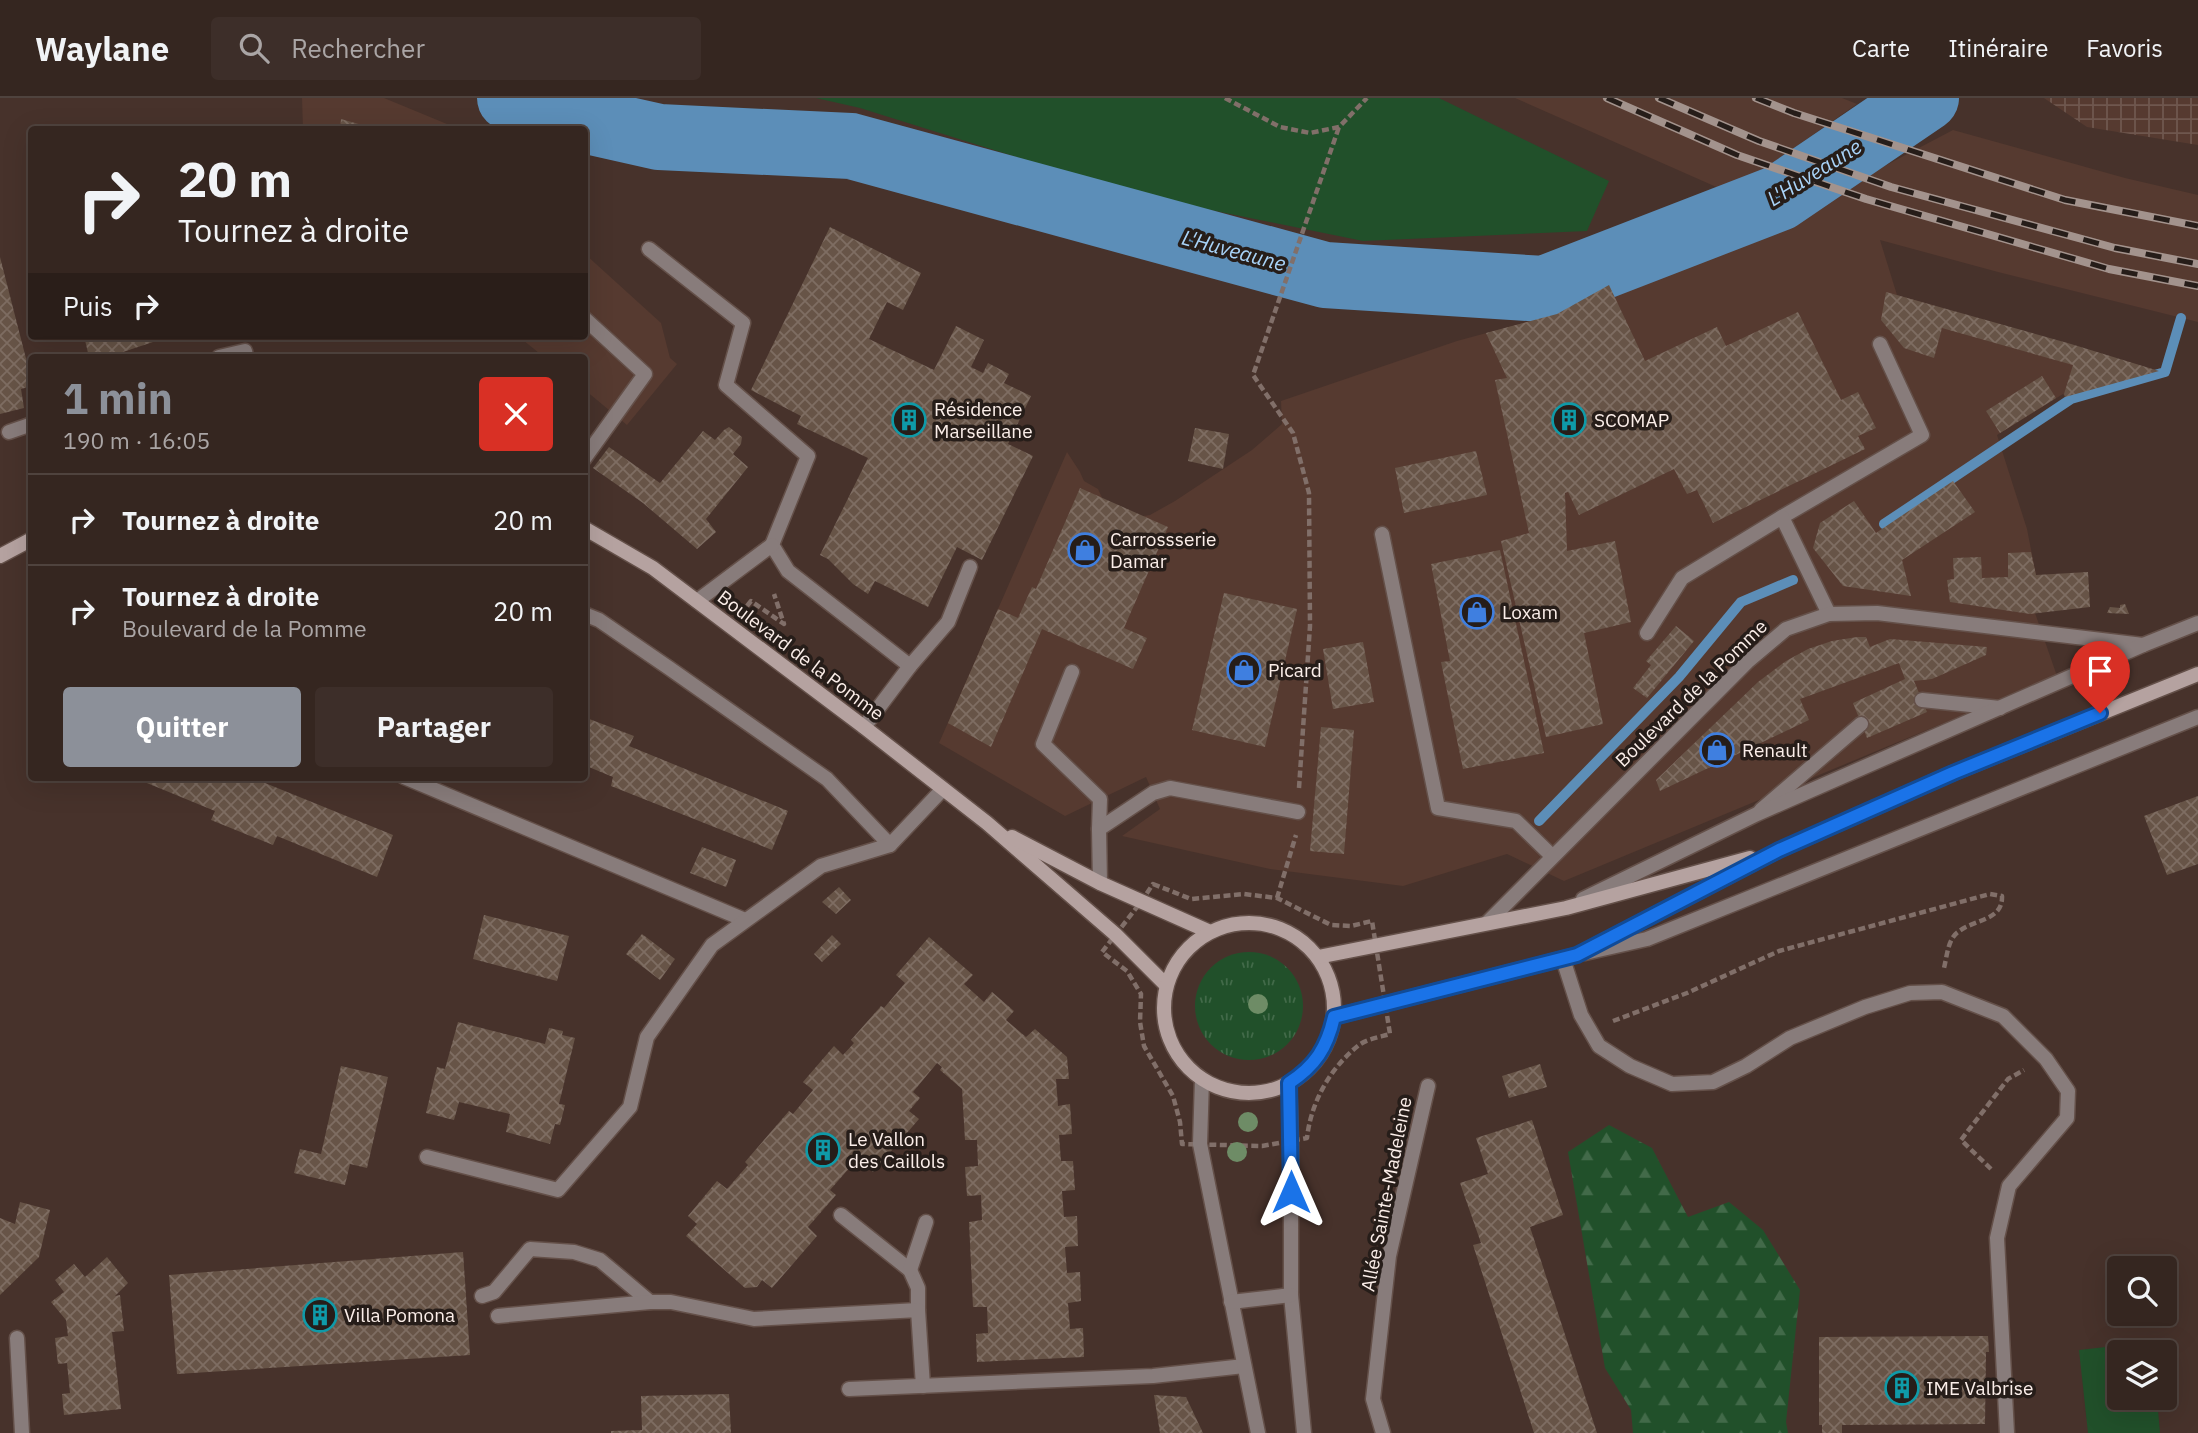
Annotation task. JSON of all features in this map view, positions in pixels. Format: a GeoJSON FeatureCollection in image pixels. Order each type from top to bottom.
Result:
{"type":"FeatureCollection","features":[{"type":"Feature","properties":{"kind":"main road","name":"Boulevard de la Pomme"},"geometry":{"type":"LineString","coordinates":[[588,530],[653,568],[987,823],[1115,934],[1167,985]]}},
{"type":"Feature","properties":{"kind":"main road"},"geometry":{"type":"LineString","coordinates":[[0,556],[28,541]]}},
{"type":"Feature","properties":{"kind":"main road","name":"Boulevard de la Pomme"},"geometry":{"type":"LineString","coordinates":[[1334,1017],[1570,957],[1779,850],[1953,773],[2198,674]]}},
{"type":"Feature","properties":{"kind":"main road","name":"Boulevard de la Pomme"},"geometry":{"type":"LineString","coordinates":[[987,823],[1100,883],[1210,932]]}},
{"type":"Feature","properties":{"kind":"main road","name":"Boulevard de la Pomme"},"geometry":{"type":"LineString","coordinates":[[1318,957],[1566,908],[1779,850]]}},
{"type":"Feature","properties":{"kind":"main road"},"geometry":{"type":"LineString","coordinates":[[1256,923],[1280,928],[1291,934],[1318,957],[1332,985],[1334,1017],[1329,1038],[1320,1056],[1306,1072],[1289,1083],[1268,1091],[1245,1093],[1223,1089],[1202,1079],[1180,1057],[1166,1028],[1163,1006],[1175,963],[1191,945],[1210,932],[1233,924],[1256,923]]}},
{"type":"Feature","properties":{"kind":"street"},"geometry":{"type":"LineString","coordinates":[[649,249],[743,323],[726,385],[808,456],[772,545],[697,601]]}},
{"type":"Feature","properties":{"kind":"street"},"geometry":{"type":"LineString","coordinates":[[588,322],[645,374],[588,453]]}},
{"type":"Feature","properties":{"kind":"street"},"geometry":{"type":"LineString","coordinates":[[1647,633],[1682,578],[1922,435],[1880,344]]}},
{"type":"Feature","properties":{"kind":"street"},"geometry":{"type":"LineString","coordinates":[[9,432],[28,425]]}},
{"type":"Feature","properties":{"kind":"street"},"geometry":{"type":"LineString","coordinates":[[1782,517],[1829,614]]}},
{"type":"Feature","properties":{"kind":"street"},"geometry":{"type":"LineString","coordinates":[[1382,534],[1438,808],[1516,821],[1552,856]]}},
{"type":"Feature","properties":{"kind":"street"},"geometry":{"type":"LineString","coordinates":[[772,545],[788,571],[910,666]]}},
{"type":"Feature","properties":{"kind":"street"},"geometry":{"type":"LineString","coordinates":[[864,727],[910,666],[948,622],[970,567]]}},
{"type":"Feature","properties":{"kind":"street","name":"Boulevard de la Pomme"},"geometry":{"type":"LineString","coordinates":[[1486,923],[1747,662],[1786,629],[1829,614],[1877,613],[2143,645]]}},
{"type":"Feature","properties":{"kind":"street"},"geometry":{"type":"LineString","coordinates":[[588,616],[599,620],[670,668],[827,779],[890,845]]}},
{"type":"Feature","properties":{"kind":"street","name":"Boulevard de la Pomme"},"geometry":{"type":"LineString","coordinates":[[1566,908],[1757,814],[2198,623]]}},
{"type":"Feature","properties":{"kind":"street"},"geometry":{"type":"LineString","coordinates":[[1072,672],[1043,744],[1100,799],[1100,883]]}},
{"type":"Feature","properties":{"kind":"street"},"geometry":{"type":"LineString","coordinates":[[1922,700],[2000,708]]}},
{"type":"Feature","properties":{"kind":"street","name":"Boulevard de la Pomme"},"geometry":{"type":"LineString","coordinates":[[1570,957],[1647,939],[2198,717]]}},
{"type":"Feature","properties":{"kind":"street"},"geometry":{"type":"LineString","coordinates":[[1757,814],[1861,724]]}},
{"type":"Feature","properties":{"kind":"street"},"geometry":{"type":"LineString","coordinates":[[414,781],[745,920]]}},
{"type":"Feature","properties":{"kind":"street"},"geometry":{"type":"LineString","coordinates":[[1099,828],[1153,793],[1170,788],[1298,812]]}},
{"type":"Feature","properties":{"kind":"street"},"geometry":{"type":"LineString","coordinates":[[427,1157],[558,1190],[630,1107],[647,1037],[712,945],[821,866],[890,845],[942,790]]}},
{"type":"Feature","properties":{"kind":"street"},"geometry":{"type":"LineString","coordinates":[[1570,957],[1581,1015],[1599,1046],[1630,1066],[1672,1084],[1713,1082],[1746,1066],[1790,1038],[1865,1007],[1910,993],[1942,992],[2003,1016],[2046,1059],[2068,1091],[2067,1118],[2009,1186],[1997,1238],[2007,1433]]}},
{"type":"Feature","properties":{"kind":"street"},"geometry":{"type":"LineString","coordinates":[[1202,1079],[1200,1144],[1258,1433]]}},
{"type":"Feature","properties":{"kind":"street"},"geometry":{"type":"LineString","coordinates":[[1289,1083],[1291,1295],[1304,1433]]}},
{"type":"Feature","properties":{"kind":"street","name":"Allée Sainte-Madeleine"},"geometry":{"type":"LineString","coordinates":[[1383,1433],[1373,1399],[1390,1256],[1428,1086]]}},
{"type":"Feature","properties":{"kind":"street"},"geometry":{"type":"LineString","coordinates":[[841,1215],[910,1270],[918,1288],[923,1386]]}},
{"type":"Feature","properties":{"kind":"street"},"geometry":{"type":"LineString","coordinates":[[910,1270],[926,1222]]}},
{"type":"Feature","properties":{"kind":"street"},"geometry":{"type":"LineString","coordinates":[[482,1296],[494,1292],[530,1249],[574,1252],[600,1260],[650,1302]]}},
{"type":"Feature","properties":{"kind":"street"},"geometry":{"type":"LineString","coordinates":[[1231,1302],[1291,1295]]}},
{"type":"Feature","properties":{"kind":"street"},"geometry":{"type":"LineString","coordinates":[[498,1315],[650,1302],[671,1302],[754,1319],[918,1310]]}},
{"type":"Feature","properties":{"kind":"street"},"geometry":{"type":"LineString","coordinates":[[17,1338],[22,1433]]}},
{"type":"Feature","properties":{"kind":"street"},"geometry":{"type":"LineString","coordinates":[[849,1389],[1153,1377],[1244,1366]]}},
{"type":"Feature","properties":{"kind":"path"},"geometry":{"type":"LineString","coordinates":[[1226,98],[1280,127],[1310,133],[1339,127]]}},
{"type":"Feature","properties":{"kind":"path"},"geometry":{"type":"LineString","coordinates":[[1277,898],[1296,839],[1310,626],[1309,492],[1293,433],[1253,375],[1339,127],[1367,98]]}},
{"type":"Feature","properties":{"kind":"path"},"geometry":{"type":"LineString","coordinates":[[731,626],[751,601],[785,624],[774,594],[788,571]]}},
{"type":"Feature","properties":{"kind":"path"},"geometry":{"type":"LineString","coordinates":[[1153,884],[1191,899],[1244,894],[1277,898],[1331,925],[1351,926],[1372,922],[1390,1034],[1361,1043],[1335,1070],[1316,1098],[1309,1118],[1307,1138],[1262,1146],[1182,1144],[1173,1096],[1144,1046],[1140,1022],[1141,994],[1127,971],[1102,952],[1141,902],[1153,884]]}},
{"type":"Feature","properties":{"kind":"shaded area"},"geometry":{"type":"Polygon","coordinates":[[[302,98],[384,98],[452,126],[303,126],[302,98]]]}},
{"type":"Feature","properties":{"kind":"shaded area"},"geometry":{"type":"Polygon","coordinates":[[[1515,98],[1842,98],[1857,104],[1730,193],[1515,98]]]}},
{"type":"Feature","properties":{"kind":"shaded area"},"geometry":{"type":"Polygon","coordinates":[[[2044,98],[2198,98],[2198,145],[2087,127],[2044,98]]]}},
{"type":"Feature","properties":{"kind":"shaded area"},"geometry":{"type":"Polygon","coordinates":[[[1953,130],[2125,178],[2198,195],[2198,322],[1880,240],[1897,295],[2159,371],[2065,397],[2063,394],[1997,435],[2027,529],[2036,575],[2035,613],[2057,676],[1564,881],[1507,854],[1403,886],[1270,869],[1122,836],[1160,809],[1146,777],[1065,816],[939,743],[1067,452],[1084,481],[1098,489],[1105,504],[1137,517],[1150,515],[1252,450],[1282,424],[1281,401],[1457,341],[1557,314],[1608,285],[1799,211],[1953,130]]]}},
{"type":"Feature","properties":{"kind":"shaded area"},"geometry":{"type":"Polygon","coordinates":[[[588,257],[661,323],[670,358],[677,364],[627,425],[588,392],[588,354],[540,354],[523,340],[588,340],[588,257]]]}},
{"type":"Feature","properties":{"kind":"green space"},"geometry":{"type":"Polygon","coordinates":[[[816,98],[1439,98],[1609,181],[1587,231],[1363,241],[1137,195],[860,108],[816,98]]]}},
{"type":"Feature","properties":{"kind":"green space"},"geometry":{"type":"Polygon","coordinates":[[[1249,952],[1270,956],[1287,968],[1299,985],[1303,1006],[1299,1027],[1287,1044],[1270,1056],[1249,1060],[1228,1056],[1211,1044],[1199,1027],[1195,1006],[1199,985],[1211,968],[1228,956],[1249,952]]]}},
{"type":"Feature","properties":{"kind":"green space"},"geometry":{"type":"Polygon","coordinates":[[[1609,1125],[1652,1148],[1688,1217],[1729,1202],[1763,1230],[1800,1290],[1786,1422],[1788,1433],[1633,1433],[1631,1410],[1605,1368],[1568,1152],[1609,1125]]]}},
{"type":"Feature","properties":{"kind":"green space"},"geometry":{"type":"Polygon","coordinates":[[[2107,1347],[2107,1410],[2158,1410],[2160,1433],[2088,1433],[2079,1350],[2107,1347]]]}},
{"type":"Feature","properties":{"kind":"building"},"geometry":{"type":"Polygon","coordinates":[[[341,119],[366,126],[340,126],[341,119]]]}},
{"type":"Feature","properties":{"kind":"building","name":"Résidence Marseillane"},"geometry":{"type":"Polygon","coordinates":[[[830,227],[921,273],[903,310],[887,302],[869,339],[934,370],[956,326],[984,340],[971,367],[983,373],[988,363],[1009,374],[1004,383],[1031,396],[1008,444],[1033,456],[982,560],[957,547],[928,607],[875,581],[868,594],[820,555],[868,458],[797,424],[801,416],[751,390],[830,227]]]}},
{"type":"Feature","properties":{"kind":"building"},"geometry":{"type":"Polygon","coordinates":[[[0,257],[28,366],[28,387],[21,389],[24,408],[0,414],[0,257]]]}},
{"type":"Feature","properties":{"kind":"building"},"geometry":{"type":"Polygon","coordinates":[[[1609,285],[1645,361],[1717,327],[1726,346],[1798,312],[1841,400],[1858,392],[1876,428],[1858,436],[1865,449],[1713,523],[1697,490],[1687,494],[1674,469],[1579,515],[1568,492],[1565,493],[1567,551],[1615,541],[1631,622],[1584,633],[1603,724],[1546,737],[1501,541],[1529,533],[1495,380],[1507,378],[1486,333],[1557,314],[1609,285]]]}},
{"type":"Feature","properties":{"kind":"building"},"geometry":{"type":"Polygon","coordinates":[[[1886,292],[2159,371],[2065,397],[2073,365],[1942,328],[1934,358],[1904,348],[1881,320],[1886,292]]]}},
{"type":"Feature","properties":{"kind":"building"},"geometry":{"type":"Polygon","coordinates":[[[85,340],[159,340],[117,354],[88,354],[85,340]]]}},
{"type":"Feature","properties":{"kind":"building"},"geometry":{"type":"Polygon","coordinates":[[[2042,376],[2056,398],[2000,433],[1986,411],[2042,376]]]}},
{"type":"Feature","properties":{"kind":"building"},"geometry":{"type":"Polygon","coordinates":[[[729,427],[742,437],[741,444],[733,454],[748,467],[706,519],[716,532],[697,549],[643,503],[593,468],[609,447],[660,483],[703,431],[715,440],[729,427]]]}},
{"type":"Feature","properties":{"kind":"building"},"geometry":{"type":"Polygon","coordinates":[[[1195,428],[1229,434],[1223,469],[1188,461],[1195,428]]]}},
{"type":"Feature","properties":{"kind":"building"},"geometry":{"type":"Polygon","coordinates":[[[1476,451],[1487,495],[1404,513],[1395,468],[1476,451]]]}},
{"type":"Feature","properties":{"kind":"building"},"geometry":{"type":"Polygon","coordinates":[[[1953,481],[1975,512],[1902,560],[1911,596],[1843,586],[1813,548],[1820,523],[1854,501],[1876,533],[1953,481]]]}},
{"type":"Feature","properties":{"kind":"building"},"geometry":{"type":"Polygon","coordinates":[[[1080,488],[1168,527],[1124,628],[1147,638],[1133,669],[1042,629],[991,747],[948,723],[998,609],[1018,618],[1032,587],[1036,589],[1080,488]]]}},
{"type":"Feature","properties":{"kind":"building","name":"Loxam"},"geometry":{"type":"Polygon","coordinates":[[[1500,550],[1544,753],[1463,769],[1441,662],[1450,661],[1431,564],[1500,550]]]}},
{"type":"Feature","properties":{"kind":"building"},"geometry":{"type":"Polygon","coordinates":[[[2031,552],[2036,575],[2088,572],[2090,607],[2030,614],[1950,602],[1947,580],[1954,579],[1953,558],[1981,557],[1982,578],[2008,577],[2008,553],[2031,552]]]}},
{"type":"Feature","properties":{"kind":"building","name":"Picard"},"geometry":{"type":"Polygon","coordinates":[[[1224,593],[1297,609],[1265,747],[1192,730],[1224,593]]]}},
{"type":"Feature","properties":{"kind":"building"},"geometry":{"type":"Polygon","coordinates":[[[2125,604],[2129,614],[2107,613],[2110,607],[2120,608],[2120,605],[2125,604]]]}},
{"type":"Feature","properties":{"kind":"building"},"geometry":{"type":"Polygon","coordinates":[[[1676,626],[1694,641],[1647,698],[1633,688],[1651,665],[1646,661],[1676,626]]]}},
{"type":"Feature","properties":{"kind":"building"},"geometry":{"type":"Polygon","coordinates":[[[1866,637],[1870,647],[1890,639],[1987,647],[1986,655],[1932,679],[1914,681],[1927,712],[1867,738],[1853,703],[1905,679],[1899,663],[1800,699],[1809,720],[1660,791],[1656,780],[1758,682],[1786,661],[1808,649],[1866,637]]]}},
{"type":"Feature","properties":{"kind":"building"},"geometry":{"type":"Polygon","coordinates":[[[1363,642],[1374,702],[1333,709],[1323,649],[1363,642]]]}},
{"type":"Feature","properties":{"kind":"building"},"geometry":{"type":"Polygon","coordinates":[[[588,719],[634,736],[629,746],[788,811],[772,850],[611,786],[613,777],[588,767],[588,719]]]}},
{"type":"Feature","properties":{"kind":"building"},"geometry":{"type":"Polygon","coordinates":[[[1321,727],[1354,730],[1344,854],[1310,851],[1321,727]]]}},
{"type":"Feature","properties":{"kind":"building"},"geometry":{"type":"Polygon","coordinates":[[[142,781],[260,781],[393,835],[377,877],[277,836],[273,845],[211,820],[215,811],[142,781]]]}},
{"type":"Feature","properties":{"kind":"building"},"geometry":{"type":"Polygon","coordinates":[[[2198,796],[2198,864],[2167,875],[2144,816],[2198,796]]]}},
{"type":"Feature","properties":{"kind":"building"},"geometry":{"type":"Polygon","coordinates":[[[702,847],[736,860],[726,887],[690,873],[702,847]]]}},
{"type":"Feature","properties":{"kind":"building"},"geometry":{"type":"Polygon","coordinates":[[[839,887],[851,900],[836,914],[822,902],[839,887]]]}},
{"type":"Feature","properties":{"kind":"building"},"geometry":{"type":"Polygon","coordinates":[[[484,915],[569,936],[557,981],[473,959],[484,915]]]}},
{"type":"Feature","properties":{"kind":"building"},"geometry":{"type":"Polygon","coordinates":[[[642,934],[675,959],[660,980],[626,954],[642,934]]]}},
{"type":"Feature","properties":{"kind":"building"},"geometry":{"type":"Polygon","coordinates":[[[832,935],[841,944],[822,962],[814,954],[832,935]]]}},
{"type":"Feature","properties":{"kind":"building","name":"Le Vallon des Caillols"},"geometry":{"type":"Polygon","coordinates":[[[929,937],[973,975],[964,984],[984,1002],[992,992],[1014,1011],[1006,1020],[1026,1037],[1035,1029],[1067,1057],[1069,1079],[1056,1079],[1058,1106],[1070,1104],[1072,1134],[1059,1135],[1061,1161],[1073,1161],[1075,1190],[1062,1191],[1064,1217],[1077,1216],[1078,1246],[1065,1247],[1067,1273],[1080,1272],[1081,1301],[1068,1303],[1070,1329],[1083,1328],[1084,1357],[977,1362],[976,1334],[988,1333],[987,1307],[973,1307],[969,1222],[982,1220],[981,1195],[967,1196],[965,1167],[978,1166],[977,1140],[965,1140],[962,1089],[940,1070],[942,1067],[937,1063],[913,1092],[920,1098],[909,1111],[919,1119],[873,1172],[864,1163],[858,1171],[852,1165],[830,1190],[836,1195],[808,1227],[817,1236],[772,1288],[762,1280],[757,1287],[745,1288],[686,1236],[697,1224],[688,1216],[717,1181],[727,1189],[748,1165],[745,1162],[789,1111],[793,1114],[813,1090],[803,1082],[834,1046],[843,1055],[854,1043],[851,1040],[905,983],[896,975],[929,937]]]}},
{"type":"Feature","properties":{"kind":"building"},"geometry":{"type":"Polygon","coordinates":[[[458,1022],[545,1044],[549,1028],[563,1031],[562,1035],[575,1038],[559,1104],[565,1105],[560,1125],[555,1124],[550,1144],[506,1132],[510,1114],[459,1102],[454,1120],[426,1113],[437,1067],[445,1069],[458,1022]]]}},
{"type":"Feature","properties":{"kind":"building"},"geometry":{"type":"Polygon","coordinates":[[[1540,1064],[1547,1087],[1509,1098],[1502,1076],[1540,1064]]]}},
{"type":"Feature","properties":{"kind":"building"},"geometry":{"type":"Polygon","coordinates":[[[341,1066],[388,1077],[367,1168],[350,1164],[345,1185],[294,1173],[300,1149],[321,1154],[341,1066]]]}},
{"type":"Feature","properties":{"kind":"building"},"geometry":{"type":"Polygon","coordinates":[[[1532,1120],[1563,1215],[1530,1227],[1597,1433],[1534,1433],[1473,1245],[1481,1243],[1460,1183],[1488,1174],[1476,1138],[1532,1120]]]}},
{"type":"Feature","properties":{"kind":"building"},"geometry":{"type":"Polygon","coordinates":[[[20,1202],[50,1210],[39,1257],[0,1295],[0,1218],[15,1224],[20,1202]]]}},
{"type":"Feature","properties":{"kind":"building","name":"Villa Pomona"},"geometry":{"type":"Polygon","coordinates":[[[463,1252],[470,1355],[177,1374],[169,1275],[463,1252]]]}},
{"type":"Feature","properties":{"kind":"building"},"geometry":{"type":"Polygon","coordinates":[[[107,1257],[128,1283],[115,1296],[120,1295],[124,1331],[112,1332],[121,1409],[64,1415],[62,1394],[70,1393],[67,1363],[58,1364],[55,1338],[68,1336],[66,1320],[51,1302],[64,1292],[55,1280],[74,1264],[85,1277],[107,1257]]]}},
{"type":"Feature","properties":{"kind":"building","name":"IME Valbrise"},"geometry":{"type":"Polygon","coordinates":[[[1988,1336],[1985,1424],[1842,1425],[1842,1433],[1822,1433],[1822,1425],[1819,1425],[1819,1337],[1988,1336]]]}},
{"type":"Feature","properties":{"kind":"building"},"geometry":{"type":"Polygon","coordinates":[[[729,1394],[731,1433],[611,1433],[642,1430],[641,1396],[729,1394]]]}},
{"type":"Feature","properties":{"kind":"building"},"geometry":{"type":"Polygon","coordinates":[[[1154,1395],[1186,1397],[1203,1433],[1160,1433],[1154,1395]]]}},
{"type":"Feature","properties":{"kind":"waterway","name":"L'Huveaune"},"geometry":{"type":"LineString","coordinates":[[510,98],[539,110],[659,137],[851,146],[1325,275],[1544,289],[1779,198],[1926,98]]}},
{"type":"Feature","properties":{"kind":"waterway"},"geometry":{"type":"LineString","coordinates":[[1884,524],[2071,399],[2165,372],[2181,318]]}},
{"type":"Feature","properties":{"kind":"waterway"},"geometry":{"type":"LineString","coordinates":[[1539,821],[1679,677],[1741,602],[1793,580]]}},
{"type":"Feature","properties":{"kind":"railway"},"geometry":{"type":"LineString","coordinates":[[1607,98],[1737,155],[1866,199],[2109,269],[2198,286]]}},
{"type":"Feature","properties":{"kind":"railway"},"geometry":{"type":"LineString","coordinates":[[1659,98],[1759,141],[1891,187],[2115,248],[2198,264]]}},
{"type":"Feature","properties":{"kind":"railway"},"geometry":{"type":"LineString","coordinates":[[1756,98],[1794,113],[2065,200],[2198,226]]}},
{"type":"Feature","properties":{"kind":"place","name":"Résidence Marseillane"},"geometry":{"type":"Point","coordinates":[909,420]}},
{"type":"Feature","properties":{"kind":"place","name":"SCOMAP"},"geometry":{"type":"Point","coordinates":[1569,420]}},
{"type":"Feature","properties":{"kind":"place","name":"Carrossserie Damar"},"geometry":{"type":"Point","coordinates":[1085,550]}},
{"type":"Feature","properties":{"kind":"place","name":"Loxam"},"geometry":{"type":"Point","coordinates":[1477,612]}},
{"type":"Feature","properties":{"kind":"place","name":"Picard"},"geometry":{"type":"Point","coordinates":[1244,670]}},
{"type":"Feature","properties":{"kind":"place","name":"Renault"},"geometry":{"type":"Point","coordinates":[1717,750]}},
{"type":"Feature","properties":{"kind":"place","name":"Le Vallon des Caillols"},"geometry":{"type":"Point","coordinates":[823,1150]}},
{"type":"Feature","properties":{"kind":"place","name":"Villa Pomona"},"geometry":{"type":"Point","coordinates":[320,1315]}},
{"type":"Feature","properties":{"kind":"place","name":"IME Valbrise"},"geometry":{"type":"Point","coordinates":[1902,1388]}},
{"type":"Feature","properties":{"kind":"route"},"geometry":{"type":"LineString","coordinates":[[1291,1192],[1289,1083],[1306,1072],[1320,1056],[1329,1038],[1334,1017],[1577,955],[1779,850],[1953,773],[2100,713]]}}]}
